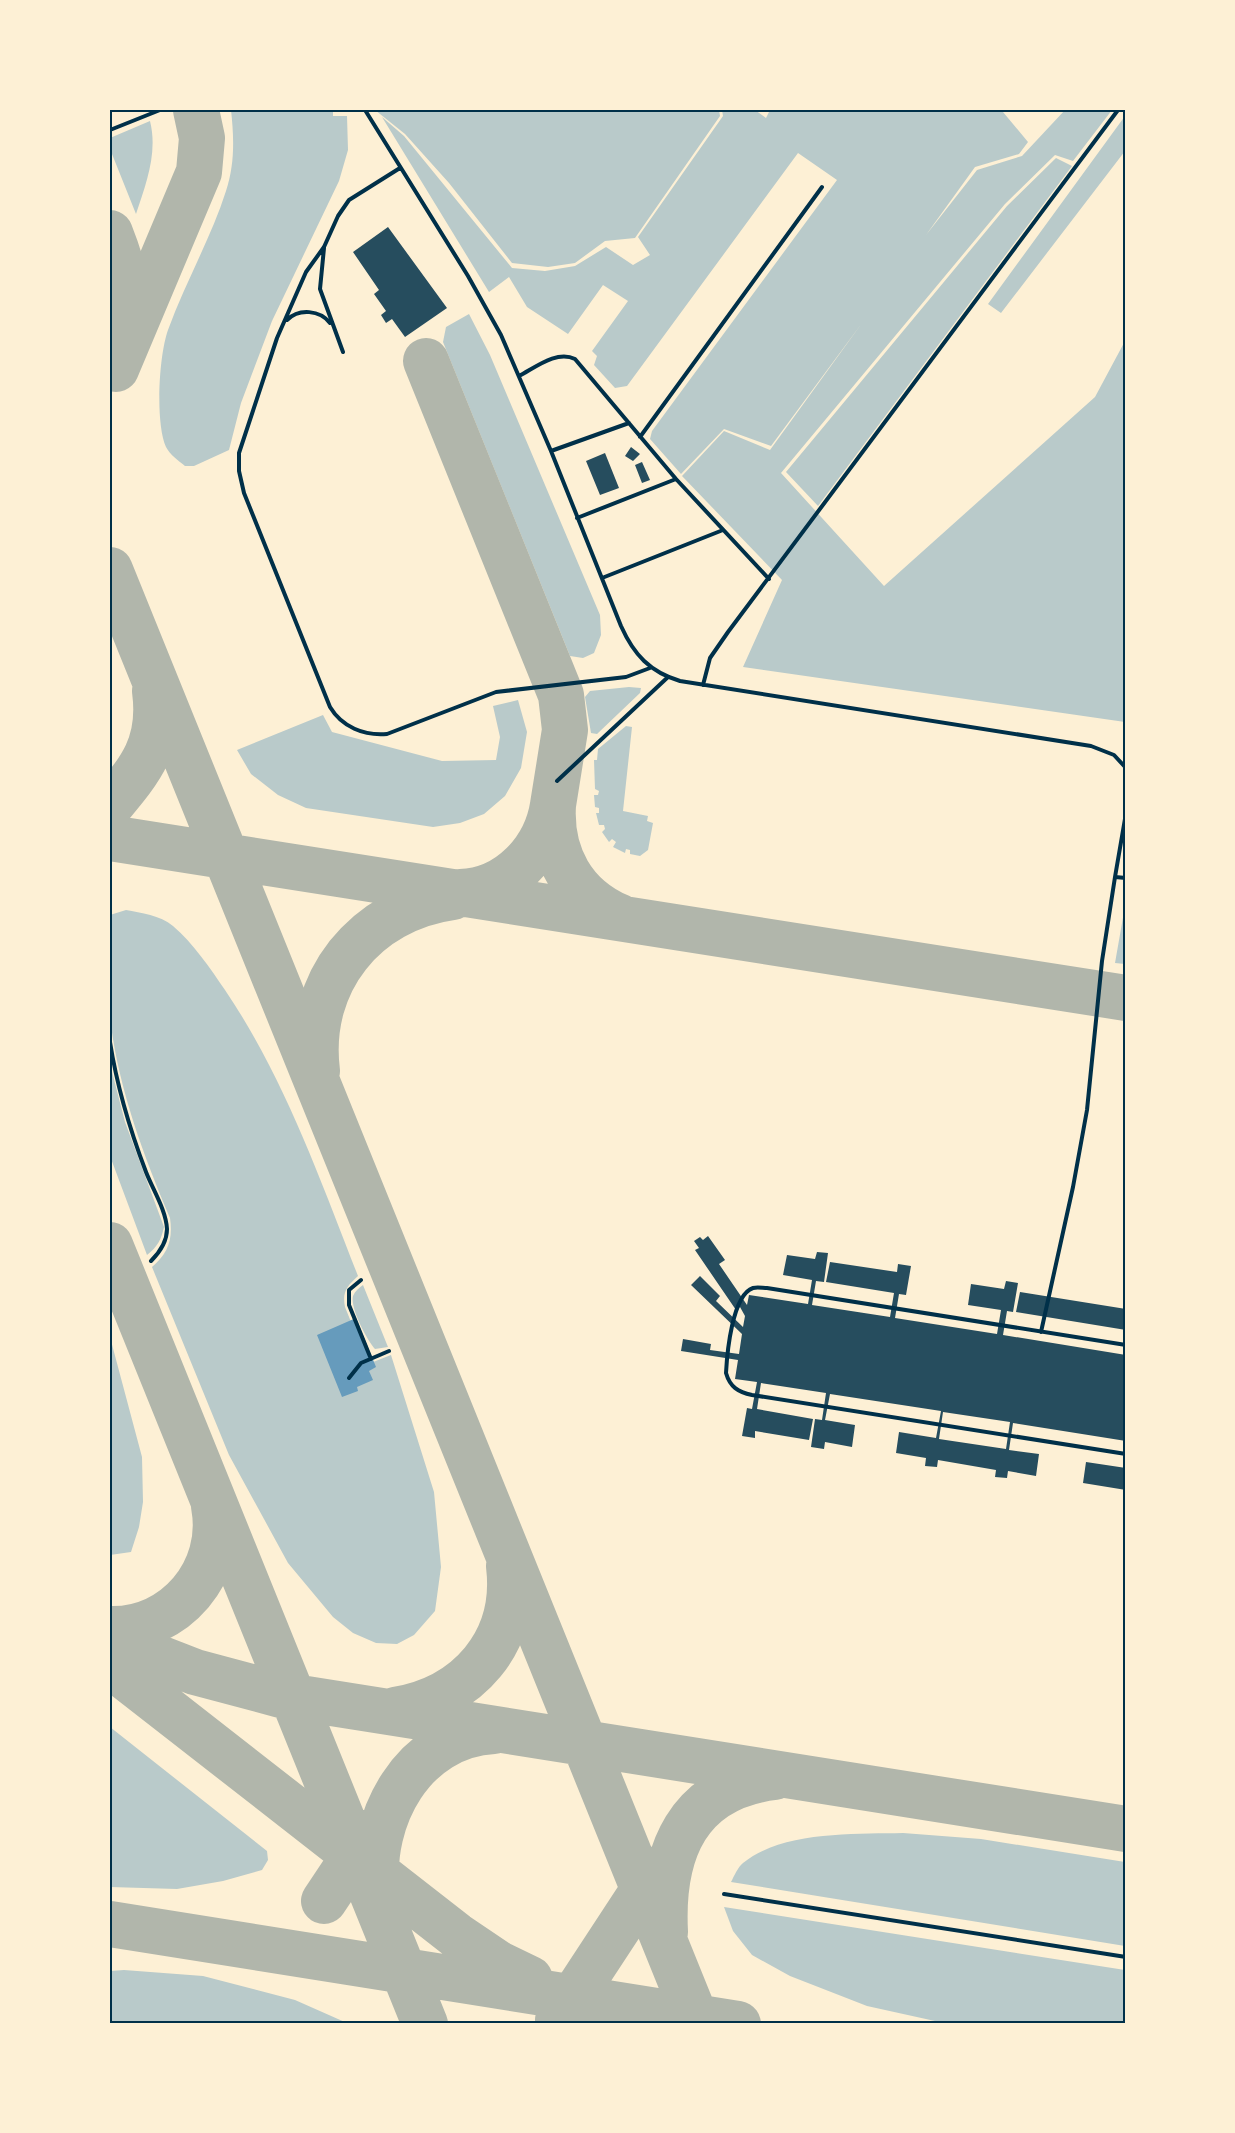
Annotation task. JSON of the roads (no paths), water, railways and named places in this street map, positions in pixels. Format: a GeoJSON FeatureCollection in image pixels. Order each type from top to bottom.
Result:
{"type":"FeatureCollection","features":[{"type":"Feature","properties":{"kind":"lane"},"geometry":{"type":"LineString","coordinates":[[110,130],[160,110]]}},
{"type":"Feature","properties":{"kind":"lane"},"geometry":{"type":"LineString","coordinates":[[365,110],[501,335],[627,639],[642,660],[651,668],[668,677],[703,685],[1091,746],[1114,755],[1125,768]]}},
{"type":"Feature","properties":{"kind":"lane"},"geometry":{"type":"LineString","coordinates":[[703,685],[710,658],[728,632],[1118,110]]}},
{"type":"Feature","properties":{"kind":"lane"},"geometry":{"type":"LineString","coordinates":[[400,168],[350,200],[338,216],[324,247],[306,272],[284,322],[239,453],[239,471],[247,500],[330,707],[335,716],[348,726],[358,731],[379,735],[387,734],[496,692],[626,677],[651,668]]}},
{"type":"Feature","properties":{"kind":"lane"},"geometry":{"type":"LineString","coordinates":[[640,437],[822,187]]}},
{"type":"Feature","properties":{"kind":"lane"},"geometry":{"type":"LineString","coordinates":[[324,247],[320,289],[343,352]]}},
{"type":"Feature","properties":{"kind":"lane"},"geometry":{"type":"LineString","coordinates":[[284,322],[297,313],[312,312],[326,318],[333,326]]}},
{"type":"Feature","properties":{"kind":"lane"},"geometry":{"type":"LineString","coordinates":[[519,376],[556,357],[571,357],[579,362],[676,479],[769,579]]}},
{"type":"Feature","properties":{"kind":"lane"},"geometry":{"type":"LineString","coordinates":[[551,452],[629,423]]}},
{"type":"Feature","properties":{"kind":"lane"},"geometry":{"type":"LineString","coordinates":[[578,518],[676,479]]}},
{"type":"Feature","properties":{"kind":"lane"},"geometry":{"type":"LineString","coordinates":[[602,578],[723,530]]}},
{"type":"Feature","properties":{"kind":"lane"},"geometry":{"type":"LineString","coordinates":[[558,781],[668,677]]}},
{"type":"Feature","properties":{"kind":"lane"},"geometry":{"type":"LineString","coordinates":[[1041,1332],[1073,1187],[1087,1110],[1102,961],[1125,813]]}},
{"type":"Feature","properties":{"kind":"lane"},"geometry":{"type":"LineString","coordinates":[[1115,877],[1125,878]]}},
{"type":"Feature","properties":{"kind":"lane"},"geometry":{"type":"LineString","coordinates":[[110,1042],[125,1112],[166,1221],[165,1242],[151,1261]]}},
{"type":"Feature","properties":{"kind":"lane"},"geometry":{"type":"LineString","coordinates":[[361,1280],[349,1290],[349,1305],[371,1359]]}},
{"type":"Feature","properties":{"kind":"lane"},"geometry":{"type":"LineString","coordinates":[[1125,1346],[767,1288],[752,1288],[742,1296],[735,1309],[726,1373],[732,1386],[738,1391],[752,1395],[1125,1454]]}},
{"type":"Feature","properties":{"kind":"lane"},"geometry":{"type":"LineString","coordinates":[[349,1378],[361,1363],[389,1351]]}},
{"type":"Feature","properties":{"kind":"lane"},"geometry":{"type":"LineString","coordinates":[[724,1894],[1125,1957]]}},
{"type":"Feature","properties":{"kind":"water"},"geometry":{"type":"Polygon","coordinates":[[[356,1318],[376,1367],[369,1371],[373,1380],[357,1387],[358,1391],[342,1397],[317,1335],[356,1318]]]}}]}
